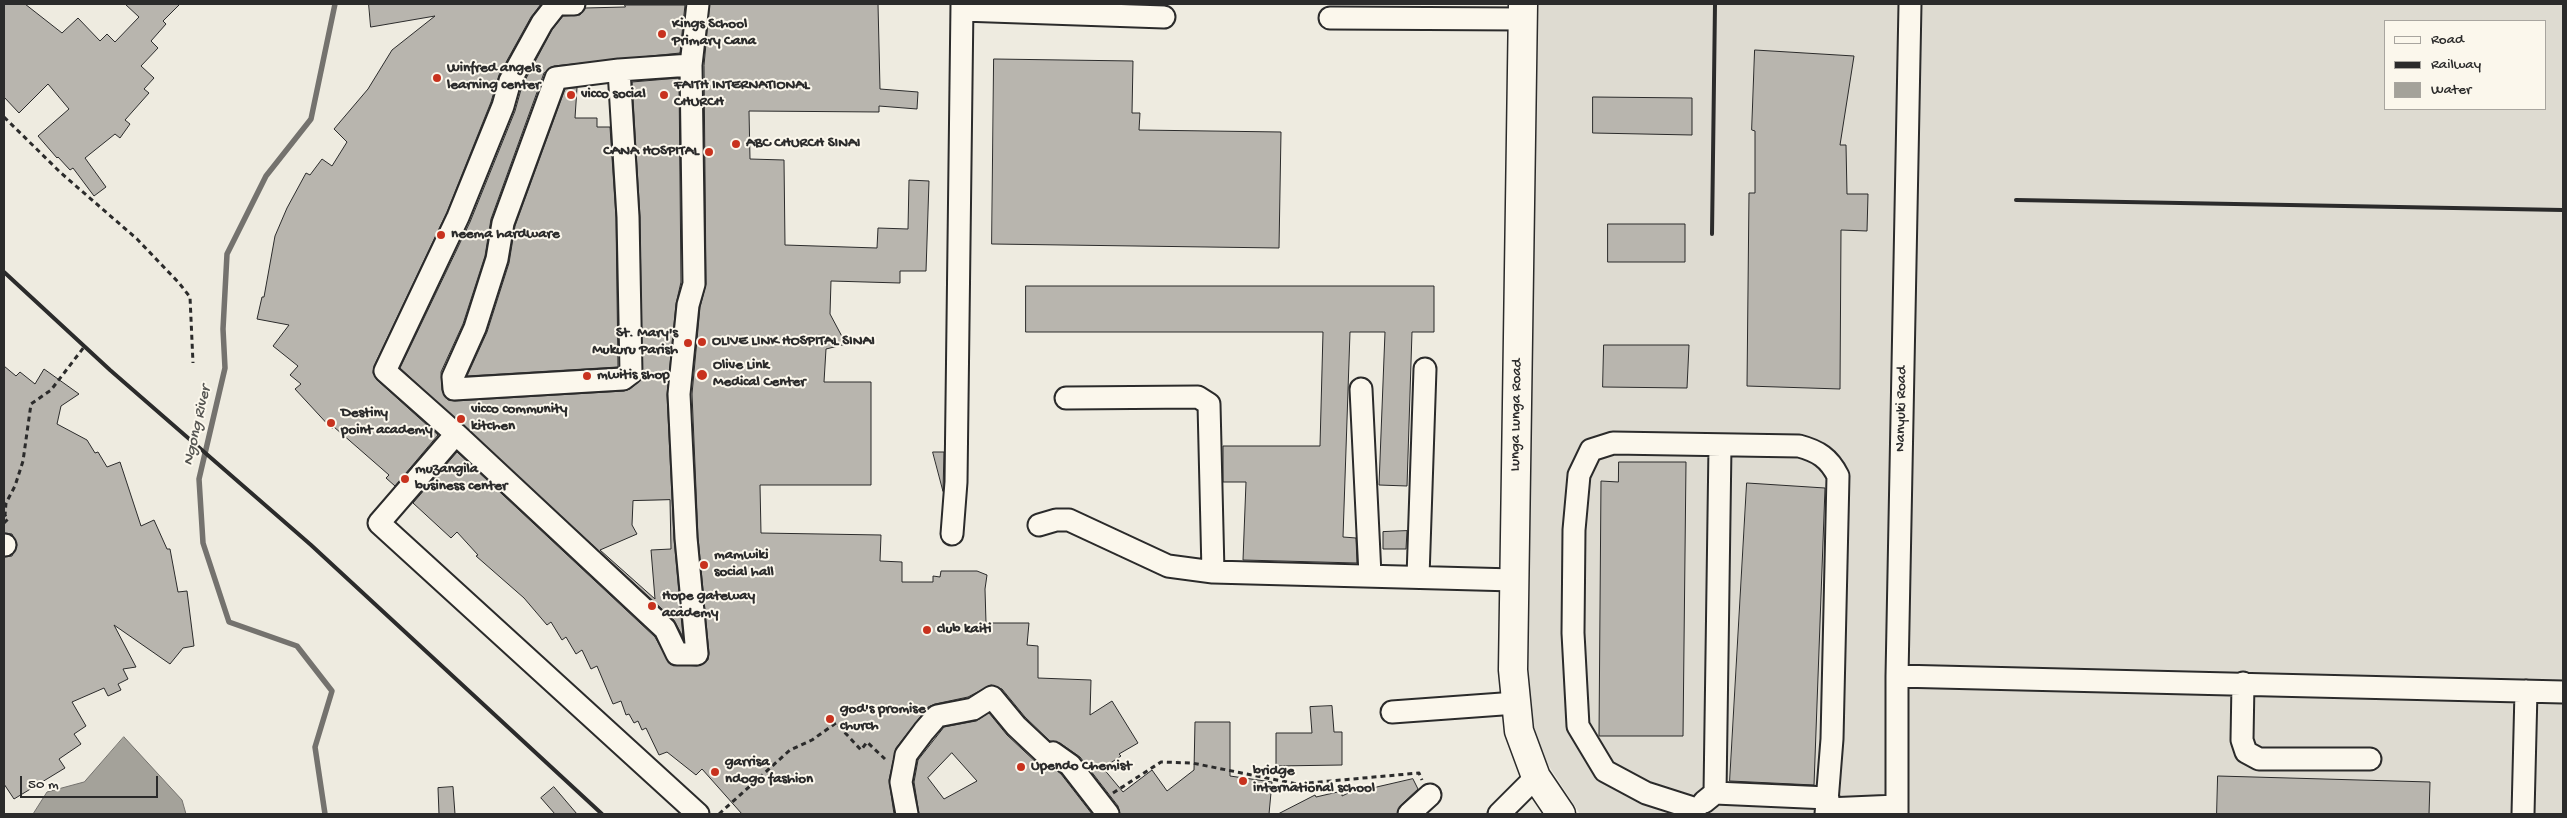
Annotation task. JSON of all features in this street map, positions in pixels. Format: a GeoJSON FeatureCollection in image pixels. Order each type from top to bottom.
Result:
{"type":"FeatureCollection","features":[{"type":"Feature","properties":{"kind":"main road","name":"Lunga Lunga Road"},"geometry":{"type":"LineString","coordinates":[[1523,11],[1513,670],[1519,731],[1536,777],[1561,814]]}},
{"type":"Feature","properties":{"kind":"street"},"geometry":{"type":"LineString","coordinates":[[574,4],[556,4],[542,23],[510,80],[503,106],[458,217],[385,371],[456,434],[665,629],[677,654],[697,654],[686,538],[679,394],[688,304],[694,284],[691,65],[698,4]]}},
{"type":"Feature","properties":{"kind":"street","name":"Nanyuki Road"},"geometry":{"type":"LineString","coordinates":[[1897,810],[1897,676],[1910,4]]}},
{"type":"Feature","properties":{"kind":"street"},"geometry":{"type":"LineString","coordinates":[[952,534],[956,482],[962,7],[1164,17]]}},
{"type":"Feature","properties":{"kind":"street"},"geometry":{"type":"LineString","coordinates":[[1330,18],[1523,11]]}},
{"type":"Feature","properties":{"kind":"street"},"geometry":{"type":"LineString","coordinates":[[619,70],[628,217],[632,373],[623,378],[454,389],[453,377],[476,328],[497,259],[506,215],[556,78],[619,70],[691,65]]}},
{"type":"Feature","properties":{"kind":"street"},"geometry":{"type":"LineString","coordinates":[[1418,577],[1425,368]]}},
{"type":"Feature","properties":{"kind":"street"},"geometry":{"type":"LineString","coordinates":[[1361,389],[1370,575]]}},
{"type":"Feature","properties":{"kind":"street"},"geometry":{"type":"LineString","coordinates":[[1066,398],[1198,397],[1208,404],[1213,572]]}},
{"type":"Feature","properties":{"kind":"street"},"geometry":{"type":"LineString","coordinates":[[456,434],[379,523],[698,814]]}},
{"type":"Feature","properties":{"kind":"street"},"geometry":{"type":"LineString","coordinates":[[1720,446],[1715,793],[1694,812],[1646,793],[1605,771],[1578,726],[1573,633],[1574,530],[1579,475],[1592,450],[1612,443],[1799,446],[1818,451],[1832,464],[1838,476],[1832,739],[1827,807]]}},
{"type":"Feature","properties":{"kind":"street"},"geometry":{"type":"LineString","coordinates":[[1039,525],[1056,520],[1069,520],[1168,566],[1213,572],[1514,580]]}},
{"type":"Feature","properties":{"kind":"street"},"geometry":{"type":"LineString","coordinates":[[1897,676],[2563,692]]}},
{"type":"Feature","properties":{"kind":"street"},"geometry":{"type":"LineString","coordinates":[[2243,683],[2242,740],[2246,752],[2259,759],[2370,759]]}},
{"type":"Feature","properties":{"kind":"street"},"geometry":{"type":"LineString","coordinates":[[2523,814],[2526,691]]}},
{"type":"Feature","properties":{"kind":"street"},"geometry":{"type":"LineString","coordinates":[[907,814],[902,782],[906,755],[937,716],[972,709],[992,697],[1016,726],[1048,756],[1053,753],[1070,765],[1104,809]]}},
{"type":"Feature","properties":{"kind":"street"},"geometry":{"type":"LineString","coordinates":[[1392,712],[1516,703]]}},
{"type":"Feature","properties":{"kind":"street"},"geometry":{"type":"LineString","coordinates":[[1499,814],[1536,777]]}},
{"type":"Feature","properties":{"kind":"street"},"geometry":{"type":"LineString","coordinates":[[1715,793],[1827,807],[1897,810]]}},
{"type":"Feature","properties":{"kind":"street"},"geometry":{"type":"LineString","coordinates":[[1409,814],[1430,795]]}},
{"type":"Feature","properties":{"kind":"path"},"geometry":{"type":"LineString","coordinates":[[4,117],[61,173],[138,239],[180,282],[190,296],[193,363]]}},
{"type":"Feature","properties":{"kind":"path"},"geometry":{"type":"LineString","coordinates":[[4,523],[8,519],[5,515],[6,503],[15,486],[23,461],[31,404],[51,390],[84,347]]}},
{"type":"Feature","properties":{"kind":"path"},"geometry":{"type":"LineString","coordinates":[[719,814],[790,750],[812,740],[836,723],[861,750],[868,742],[885,760],[903,743],[914,744]]}},
{"type":"Feature","properties":{"kind":"path"},"geometry":{"type":"LineString","coordinates":[[1104,809],[1125,783],[1161,762],[1192,763],[1297,784],[1419,773],[1430,795]]}},
{"type":"Feature","properties":{"kind":"shaded area"},"geometry":{"type":"Polygon","coordinates":[[[1538,4],[2563,4],[2563,814],[1580,814],[1536,746],[1522,619],[1538,4]]]}},
{"type":"Feature","properties":{"kind":"water"},"geometry":{"type":"Polygon","coordinates":[[[124,737],[182,800],[186,814],[33,814],[47,792],[84,782],[124,737]]]}},
{"type":"Feature","properties":{"kind":"building"},"geometry":{"type":"Polygon","coordinates":[[[4,4],[25,4],[62,33],[78,18],[100,41],[107,34],[115,42],[139,17],[125,4],[180,4],[163,21],[166,24],[151,41],[158,48],[141,66],[154,78],[144,89],[149,93],[125,120],[130,124],[120,138],[115,134],[85,158],[106,187],[94,196],[73,168],[70,170],[38,136],[69,109],[48,84],[19,113],[4,97],[4,4]]]}},
{"type":"Feature","properties":{"kind":"building"},"geometry":{"type":"Polygon","coordinates":[[[369,4],[541,4],[531,17],[499,75],[491,102],[447,212],[374,366],[373,373],[377,380],[438,435],[395,486],[386,478],[389,475],[334,427],[332,429],[295,389],[301,384],[290,375],[298,366],[273,346],[289,325],[257,319],[262,297],[264,297],[275,236],[287,208],[306,173],[310,175],[322,159],[332,166],[347,142],[334,129],[368,89],[392,50],[435,16],[371,27],[369,4]]]}},
{"type":"Feature","properties":{"kind":"building"},"geometry":{"type":"Polygon","coordinates":[[[710,4],[878,4],[880,89],[918,92],[917,109],[879,106],[879,112],[749,111],[750,159],[784,160],[785,245],[877,248],[878,228],[908,229],[909,180],[929,181],[926,271],[900,271],[900,283],[831,281],[830,314],[846,344],[826,349],[824,382],[871,382],[871,485],[760,485],[761,533],[881,535],[880,561],[902,562],[902,582],[933,582],[933,576],[940,577],[941,571],[977,571],[987,575],[985,589],[986,623],[1029,623],[1027,645],[1038,646],[1038,678],[1091,680],[1090,715],[1112,701],[1138,743],[1119,754],[1121,756],[1103,768],[1123,792],[1152,770],[1167,791],[1194,770],[1195,722],[1230,722],[1230,776],[1272,782],[1269,814],[1120,814],[1118,806],[1080,757],[1060,743],[1050,741],[1025,717],[1002,689],[991,685],[968,697],[928,707],[896,748],[889,780],[894,814],[742,814],[702,769],[696,775],[667,752],[659,755],[646,728],[642,730],[638,721],[634,723],[629,714],[626,715],[621,701],[613,704],[597,666],[591,669],[582,650],[576,654],[566,637],[562,640],[551,622],[547,625],[524,598],[476,556],[478,555],[457,532],[451,538],[413,503],[457,452],[655,637],[670,664],[697,666],[708,660],[709,653],[698,537],[692,394],[700,307],[706,284],[704,66],[710,4]]]}},
{"type":"Feature","properties":{"kind":"building"},"geometry":{"type":"Polygon","coordinates":[[[625,5],[685,5],[680,53],[554,66],[544,73],[491,219],[485,256],[463,324],[441,372],[442,390],[448,400],[455,401],[624,391],[630,389],[642,379],[640,217],[632,82],[679,78],[681,282],[676,304],[667,395],[674,539],[683,637],[674,620],[400,368],[470,222],[515,111],[522,86],[552,30],[563,16],[580,15],[585,8],[625,7],[625,5]],[[670,500],[633,501],[632,525],[637,534],[600,550],[655,599],[651,550],[671,549],[670,500]]]}},
{"type":"Feature","properties":{"kind":"building"},"geometry":{"type":"Polygon","coordinates":[[[1755,50],[1854,56],[1840,145],[1846,145],[1847,194],[1868,194],[1867,231],[1841,230],[1840,389],[1747,386],[1749,193],[1755,193],[1755,131],[1752,130],[1755,50]]]}},
{"type":"Feature","properties":{"kind":"building"},"geometry":{"type":"Polygon","coordinates":[[[994,59],[1133,61],[1132,113],[1140,113],[1139,130],[1281,132],[1279,248],[992,244],[994,59]]]}},
{"type":"Feature","properties":{"kind":"building"},"geometry":{"type":"Polygon","coordinates":[[[577,88],[575,118],[597,118],[597,127],[610,127],[616,218],[618,367],[467,376],[487,332],[509,263],[515,226],[565,89],[577,88]]]}},
{"type":"Feature","properties":{"kind":"building"},"geometry":{"type":"Polygon","coordinates":[[[1593,97],[1692,98],[1692,135],[1593,133],[1593,97]]]}},
{"type":"Feature","properties":{"kind":"building"},"geometry":{"type":"Polygon","coordinates":[[[1608,224],[1685,224],[1685,262],[1608,262],[1608,224]]]}},
{"type":"Feature","properties":{"kind":"building"},"geometry":{"type":"Polygon","coordinates":[[[1026,286],[1434,286],[1434,332],[1412,332],[1407,486],[1379,485],[1385,332],[1350,332],[1343,537],[1356,538],[1357,563],[1243,560],[1246,482],[1223,482],[1223,446],[1320,446],[1323,332],[1026,332],[1026,286]]]}},
{"type":"Feature","properties":{"kind":"building"},"geometry":{"type":"Polygon","coordinates":[[[1604,345],[1689,345],[1687,388],[1603,387],[1604,345]]]}},
{"type":"Feature","properties":{"kind":"building"},"geometry":{"type":"Polygon","coordinates":[[[4,366],[16,376],[20,372],[35,384],[44,369],[79,394],[61,406],[57,424],[87,440],[95,453],[98,452],[107,467],[120,462],[141,526],[154,520],[167,549],[170,549],[178,592],[187,591],[194,646],[183,648],[170,664],[114,625],[136,667],[123,669],[128,679],[118,684],[121,690],[108,696],[104,688],[72,702],[86,726],[74,734],[81,744],[59,759],[65,768],[14,799],[4,784],[4,557],[12,556],[17,545],[12,534],[4,533],[4,366]]]}},
{"type":"Feature","properties":{"kind":"building"},"geometry":{"type":"Polygon","coordinates":[[[933,452],[944,452],[943,491],[933,452]]]}},
{"type":"Feature","properties":{"kind":"building"},"geometry":{"type":"Polygon","coordinates":[[[1619,462],[1686,462],[1683,736],[1599,736],[1601,481],[1618,482],[1619,462]]]}},
{"type":"Feature","properties":{"kind":"building"},"geometry":{"type":"Polygon","coordinates":[[[1747,483],[1825,488],[1814,785],[1730,781],[1747,483]]]}},
{"type":"Feature","properties":{"kind":"building"},"geometry":{"type":"Polygon","coordinates":[[[1407,531],[1406,549],[1383,549],[1383,532],[1407,531]]]}},
{"type":"Feature","properties":{"kind":"building"},"geometry":{"type":"Polygon","coordinates":[[[1332,706],[1334,732],[1342,732],[1342,765],[1276,766],[1276,733],[1312,733],[1310,707],[1332,706]]]}},
{"type":"Feature","properties":{"kind":"building"},"geometry":{"type":"Polygon","coordinates":[[[989,713],[1007,735],[1039,765],[1046,768],[1052,767],[1061,774],[1092,814],[919,814],[914,782],[918,760],[944,727],[976,721],[989,713]],[[952,753],[928,778],[944,799],[977,781],[952,753]]]}},
{"type":"Feature","properties":{"kind":"building"},"geometry":{"type":"Polygon","coordinates":[[[2218,776],[2430,782],[2429,814],[2217,814],[2218,776]]]}},
{"type":"Feature","properties":{"kind":"building"},"geometry":{"type":"Polygon","coordinates":[[[1413,779],[1418,789],[1401,805],[1397,814],[1278,814],[1315,795],[1316,797],[1342,791],[1342,796],[1361,787],[1362,790],[1413,779]]]}},
{"type":"Feature","properties":{"kind":"building"},"geometry":{"type":"Polygon","coordinates":[[[453,787],[455,814],[439,814],[438,788],[453,787]]]}},
{"type":"Feature","properties":{"kind":"building"},"geometry":{"type":"Polygon","coordinates":[[[554,787],[577,814],[555,814],[541,798],[554,787]]]}},
{"type":"Feature","properties":{"kind":"waterway","name":"Ngong River"},"geometry":{"type":"LineString","coordinates":[[325,814],[315,747],[332,691],[297,646],[229,622],[203,543],[199,479],[225,368],[223,329],[227,254],[266,176],[311,119],[335,4]]}},
{"type":"Feature","properties":{"kind":"railway"},"geometry":{"type":"LineString","coordinates":[[1712,234],[1715,4]]}},
{"type":"Feature","properties":{"kind":"railway"},"geometry":{"type":"LineString","coordinates":[[2016,200],[2563,210]]}},
{"type":"Feature","properties":{"kind":"railway"},"geometry":{"type":"LineString","coordinates":[[4,272],[110,370],[311,545],[602,814]]}},
{"type":"Feature","properties":{"kind":"place","name":"Kings School Primary Cana"},"geometry":{"type":"Point","coordinates":[662,34]}},
{"type":"Feature","properties":{"kind":"place","name":"Winfred angels learning center"},"geometry":{"type":"Point","coordinates":[437,78]}},
{"type":"Feature","properties":{"kind":"place","name":"vicco social"},"geometry":{"type":"Point","coordinates":[571,95]}},
{"type":"Feature","properties":{"kind":"place","name":"FAITH INTERNATIONAL CHURCH"},"geometry":{"type":"Point","coordinates":[664,95]}},
{"type":"Feature","properties":{"kind":"place","name":"ABC CHURCH SINAI"},"geometry":{"type":"Point","coordinates":[736,144]}},
{"type":"Feature","properties":{"kind":"place","name":"CANA HOSPITAL"},"geometry":{"type":"Point","coordinates":[709,152]}},
{"type":"Feature","properties":{"kind":"place","name":"neema hardware"},"geometry":{"type":"Point","coordinates":[441,235]}},
{"type":"Feature","properties":{"kind":"place","name":"OLIVE LINK HOSPITAL SINAI"},"geometry":{"type":"Point","coordinates":[702,342]}},
{"type":"Feature","properties":{"kind":"place","name":"St. Mary's Mukuru Parish"},"geometry":{"type":"Point","coordinates":[688,343]}},
{"type":"Feature","properties":{"kind":"place","name":"Olive Link Medical Center"},"geometry":{"type":"Point","coordinates":[702,375]}},
{"type":"Feature","properties":{"kind":"place","name":"mwitis shop"},"geometry":{"type":"Point","coordinates":[587,376]}},
{"type":"Feature","properties":{"kind":"place","name":"vicco community kitchen"},"geometry":{"type":"Point","coordinates":[461,419]}},
{"type":"Feature","properties":{"kind":"place","name":"Destiny point academy"},"geometry":{"type":"Point","coordinates":[331,423]}},
{"type":"Feature","properties":{"kind":"place","name":"muzangila business center"},"geometry":{"type":"Point","coordinates":[405,479]}},
{"type":"Feature","properties":{"kind":"place","name":"mamwiki social hall"},"geometry":{"type":"Point","coordinates":[704,565]}},
{"type":"Feature","properties":{"kind":"place","name":"Hope gateway academy"},"geometry":{"type":"Point","coordinates":[652,606]}},
{"type":"Feature","properties":{"kind":"place","name":"club kaiti"},"geometry":{"type":"Point","coordinates":[927,630]}},
{"type":"Feature","properties":{"kind":"place","name":"god's promise church"},"geometry":{"type":"Point","coordinates":[830,719]}},
{"type":"Feature","properties":{"kind":"place","name":"Upendo Chemist"},"geometry":{"type":"Point","coordinates":[1021,767]}},
{"type":"Feature","properties":{"kind":"place","name":"garrisa ndogo fashion"},"geometry":{"type":"Point","coordinates":[715,772]}},
{"type":"Feature","properties":{"kind":"place","name":"bridge international school"},"geometry":{"type":"Point","coordinates":[1243,781]}}]}
